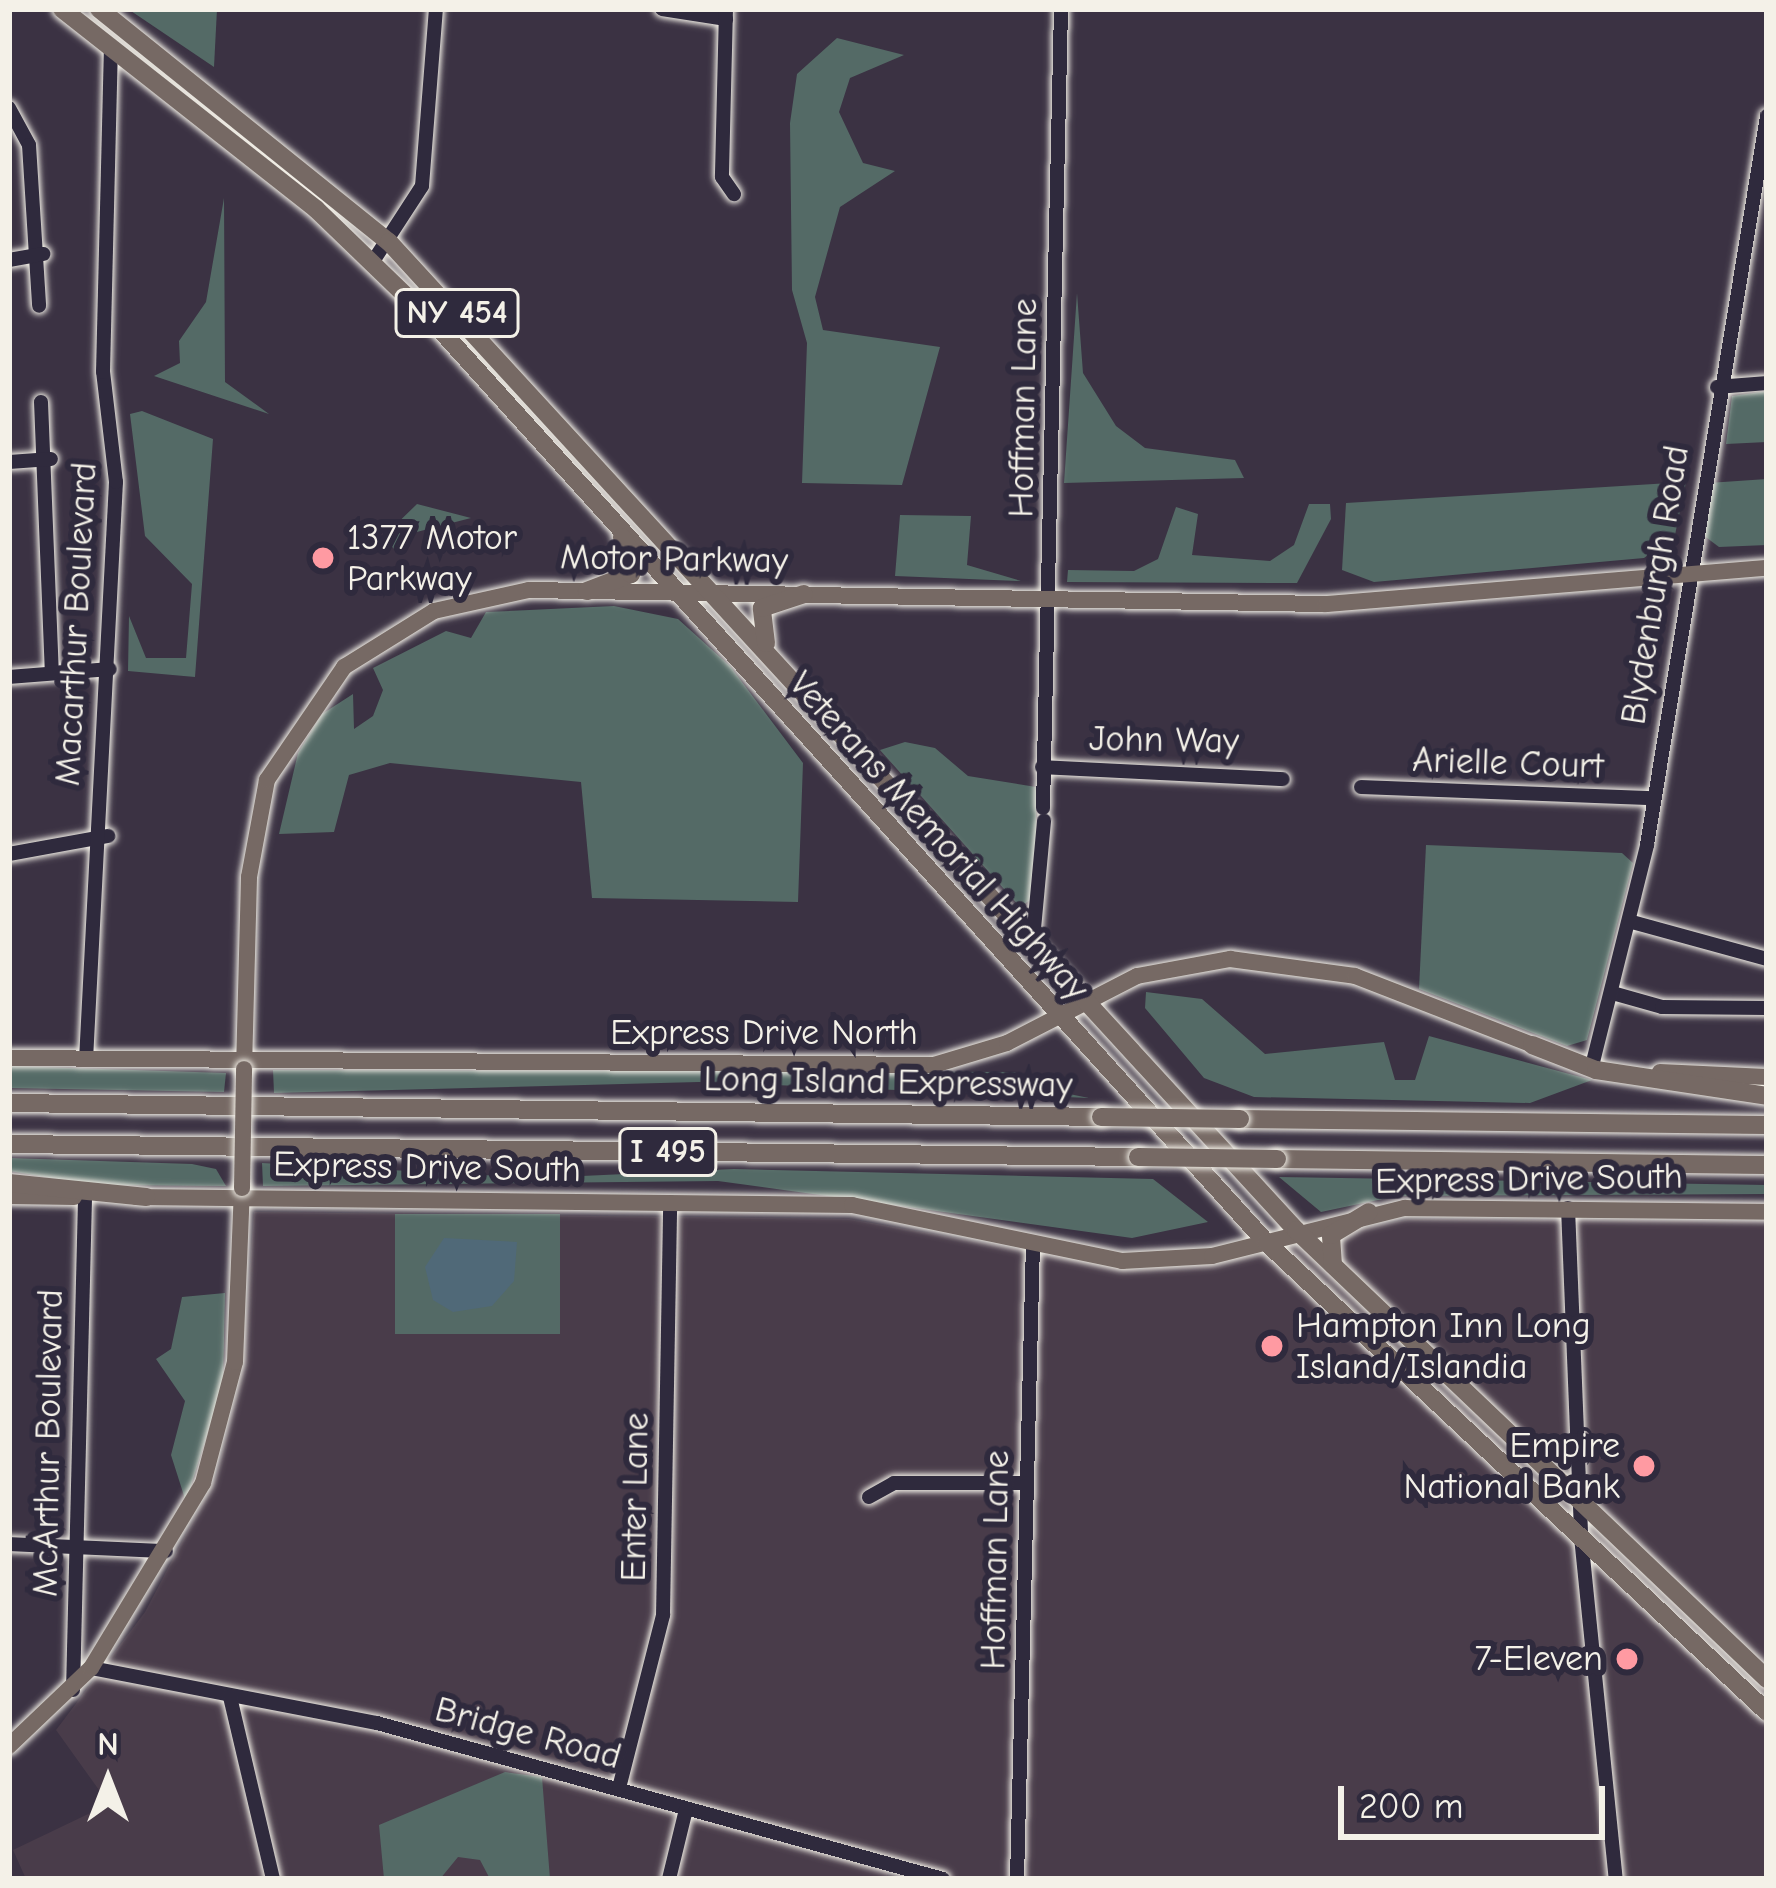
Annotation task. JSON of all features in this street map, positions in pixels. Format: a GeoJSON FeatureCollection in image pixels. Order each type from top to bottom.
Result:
{"type":"FeatureCollection","features":[{"type":"Feature","properties":{"kind":"highway","name":"Veterans Memorial Highway"},"geometry":{"type":"LineString","coordinates":[[62,9],[372,263],[582,479],[680,596],[1055,1016],[1266,1242],[1767,1712]]}},
{"type":"Feature","properties":{"kind":"highway"},"geometry":{"type":"LineString","coordinates":[[80,9],[104,11]]}},
{"type":"Feature","properties":{"kind":"highway","name":"Veterans Memorial Highway"},"geometry":{"type":"LineString","coordinates":[[104,11],[389,242],[1296,1230],[1767,1679]]}},
{"type":"Feature","properties":{"kind":"highway"},"geometry":{"type":"LineString","coordinates":[[111,50],[130,46],[217,99]]}},
{"type":"Feature","properties":{"kind":"highway"},"geometry":{"type":"LineString","coordinates":[[582,479],[636,558],[627,578],[586,591]]}},
{"type":"Feature","properties":{"kind":"highway"},"geometry":{"type":"LineString","coordinates":[[804,594],[762,608],[757,627],[808,700]]}},
{"type":"Feature","properties":{"kind":"highway"},"geometry":{"type":"LineString","coordinates":[[1532,1046],[1596,1070],[1767,1096]]}},
{"type":"Feature","properties":{"kind":"highway","name":"Long Island Expressway"},"geometry":{"type":"LineString","coordinates":[[9,1103],[1767,1125]]}},
{"type":"Feature","properties":{"kind":"highway","name":"Long Island Expressway"},"geometry":{"type":"LineString","coordinates":[[9,1144],[1767,1165]]}},
{"type":"Feature","properties":{"kind":"highway"},"geometry":{"type":"LineString","coordinates":[[9,1183],[146,1197]]}},
{"type":"Feature","properties":{"kind":"highway"},"geometry":{"type":"LineString","coordinates":[[1333,1265],[1331,1235],[1369,1212]]}},
{"type":"Feature","properties":{"kind":"main road","name":"Motor Parkway"},"geometry":{"type":"LineString","coordinates":[[9,1746],[74,1690],[171,1551],[228,1404],[242,1193],[255,827],[267,780],[317,696],[379,639],[428,613],[529,590],[1326,604],[1767,568]]}},
{"type":"Feature","properties":{"kind":"main road","name":"Express Drive North"},"geometry":{"type":"LineString","coordinates":[[9,1058],[244,1065],[934,1065],[1181,964],[1281,960],[1376,983],[1532,1046],[1593,1062],[1767,1077]]}},
{"type":"Feature","properties":{"kind":"main road","name":"Express Drive South"},"geometry":{"type":"LineString","coordinates":[[9,1196],[242,1193],[852,1205],[1122,1262],[1266,1242],[1369,1212],[1568,1208],[1767,1212]]}},
{"type":"Feature","properties":{"kind":"street"},"geometry":{"type":"LineString","coordinates":[[372,263],[422,186],[436,9]]}},
{"type":"Feature","properties":{"kind":"street"},"geometry":{"type":"LineString","coordinates":[[662,9],[726,14],[722,177],[734,194]]}},
{"type":"Feature","properties":{"kind":"street","name":"Hoffman Lane"},"geometry":{"type":"LineString","coordinates":[[1033,940],[1044,814],[1061,9]]}},
{"type":"Feature","properties":{"kind":"street","name":"Macarthur Boulevard"},"geometry":{"type":"LineString","coordinates":[[86,1060],[110,669],[111,50]]}},
{"type":"Feature","properties":{"kind":"street"},"geometry":{"type":"LineString","coordinates":[[9,108],[28,145],[43,254],[39,306]]}},
{"type":"Feature","properties":{"kind":"street","name":"Blydenburgh Road"},"geometry":{"type":"LineString","coordinates":[[1593,1062],[1616,994],[1632,922],[1717,387],[1767,116]]}},
{"type":"Feature","properties":{"kind":"street"},"geometry":{"type":"LineString","coordinates":[[9,260],[43,254]]}},
{"type":"Feature","properties":{"kind":"street"},"geometry":{"type":"LineString","coordinates":[[1717,387],[1767,382]]}},
{"type":"Feature","properties":{"kind":"street"},"geometry":{"type":"LineString","coordinates":[[41,402],[51,459],[52,672]]}},
{"type":"Feature","properties":{"kind":"street"},"geometry":{"type":"LineString","coordinates":[[9,462],[51,459]]}},
{"type":"Feature","properties":{"kind":"street"},"geometry":{"type":"LineString","coordinates":[[9,677],[110,669]]}},
{"type":"Feature","properties":{"kind":"street","name":"John Way"},"geometry":{"type":"LineString","coordinates":[[1042,766],[1283,779]]}},
{"type":"Feature","properties":{"kind":"street","name":"Arielle Court"},"geometry":{"type":"LineString","coordinates":[[1361,788],[1653,798]]}},
{"type":"Feature","properties":{"kind":"street"},"geometry":{"type":"LineString","coordinates":[[9,854],[100,837]]}},
{"type":"Feature","properties":{"kind":"street"},"geometry":{"type":"LineString","coordinates":[[1632,922],[1767,959]]}},
{"type":"Feature","properties":{"kind":"street"},"geometry":{"type":"LineString","coordinates":[[1616,994],[1646,1002],[1767,1008]]}},
{"type":"Feature","properties":{"kind":"street","name":"McArthur Boulevard"},"geometry":{"type":"LineString","coordinates":[[74,1690],[85,1197]]}},
{"type":"Feature","properties":{"kind":"street","name":"Enter Lane"},"geometry":{"type":"LineString","coordinates":[[619,1788],[663,1615],[670,1202]]}},
{"type":"Feature","properties":{"kind":"street"},"geometry":{"type":"LineString","coordinates":[[1568,1208],[1581,1537],[1616,1879]]}},
{"type":"Feature","properties":{"kind":"street","name":"Hoffman Lane"},"geometry":{"type":"LineString","coordinates":[[1017,1879],[1033,1243]]}},
{"type":"Feature","properties":{"kind":"street"},"geometry":{"type":"LineString","coordinates":[[868,1497],[894,1483],[1026,1483]]}},
{"type":"Feature","properties":{"kind":"street"},"geometry":{"type":"LineString","coordinates":[[9,1544],[171,1551]]}},
{"type":"Feature","properties":{"kind":"street","name":"Bridge Road"},"geometry":{"type":"LineString","coordinates":[[92,1668],[619,1788],[943,1879]]}},
{"type":"Feature","properties":{"kind":"street"},"geometry":{"type":"LineString","coordinates":[[230,1697],[273,1879]]}},
{"type":"Feature","properties":{"kind":"street"},"geometry":{"type":"LineString","coordinates":[[669,1879],[686,1809]]}},
{"type":"Feature","properties":{"kind":"shaded area"},"geometry":{"type":"Polygon","coordinates":[[[254,1212],[849,1219],[1139,1270],[1410,1219],[1767,1221],[1767,1879],[935,1879],[888,1866],[887,1879],[26,1879],[13,1850],[109,1804],[56,1730],[145,1612],[216,1477],[242,1371],[254,1212]]]}},
{"type":"Feature","properties":{"kind":"green space"},"geometry":{"type":"Polygon","coordinates":[[[128,9],[217,9],[214,67],[128,9]]]}},
{"type":"Feature","properties":{"kind":"green space"},"geometry":{"type":"Polygon","coordinates":[[[837,38],[904,55],[850,78],[839,112],[863,163],[895,171],[840,207],[815,297],[823,330],[940,347],[902,485],[802,483],[807,343],[792,290],[790,123],[797,74],[837,38]]]}},
{"type":"Feature","properties":{"kind":"green space"},"geometry":{"type":"Polygon","coordinates":[[[224,198],[225,382],[269,414],[154,376],[180,363],[179,341],[206,302],[224,198]]]}},
{"type":"Feature","properties":{"kind":"green space"},"geometry":{"type":"Polygon","coordinates":[[[1077,293],[1083,373],[1116,426],[1145,448],[1235,460],[1244,478],[1064,483],[1077,293]]]}},
{"type":"Feature","properties":{"kind":"green space"},"geometry":{"type":"Polygon","coordinates":[[[1767,391],[1767,442],[1726,444],[1732,396],[1767,391]]]}},
{"type":"Feature","properties":{"kind":"green space"},"geometry":{"type":"Polygon","coordinates":[[[142,411],[213,439],[195,677],[128,671],[129,616],[146,658],[186,658],[192,584],[145,536],[130,414],[142,411]]]}},
{"type":"Feature","properties":{"kind":"green space"},"geometry":{"type":"Polygon","coordinates":[[[1767,479],[1767,545],[1719,547],[1703,535],[1708,483],[1767,479]]]}},
{"type":"Feature","properties":{"kind":"green space"},"geometry":{"type":"Polygon","coordinates":[[[1686,482],[1675,535],[1644,558],[1374,582],[1342,570],[1346,503],[1686,482]]]}},
{"type":"Feature","properties":{"kind":"green space"},"geometry":{"type":"Polygon","coordinates":[[[417,504],[471,518],[405,535],[396,551],[383,537],[417,504]]]}},
{"type":"Feature","properties":{"kind":"green space"},"geometry":{"type":"Polygon","coordinates":[[[1309,504],[1330,504],[1331,519],[1297,583],[1067,582],[1068,570],[1134,571],[1158,559],[1176,507],[1198,514],[1192,555],[1270,561],[1294,545],[1309,504]]]}},
{"type":"Feature","properties":{"kind":"green space"},"geometry":{"type":"Polygon","coordinates":[[[900,515],[971,516],[967,565],[1021,581],[895,576],[900,515]]]}},
{"type":"Feature","properties":{"kind":"green space"},"geometry":{"type":"Polygon","coordinates":[[[614,606],[678,619],[730,666],[803,763],[798,902],[592,898],[581,782],[390,763],[349,775],[334,832],[279,834],[298,753],[322,714],[353,694],[354,729],[373,716],[383,690],[373,668],[446,631],[471,638],[486,612],[614,606]]]}},
{"type":"Feature","properties":{"kind":"green space"},"geometry":{"type":"Polygon","coordinates":[[[905,742],[935,748],[968,776],[1036,787],[1036,896],[1020,907],[880,750],[905,742]]]}},
{"type":"Feature","properties":{"kind":"green space"},"geometry":{"type":"Polygon","coordinates":[[[1426,845],[1622,853],[1633,863],[1587,1040],[1567,1046],[1419,989],[1426,845]]]}},
{"type":"Feature","properties":{"kind":"green space"},"geometry":{"type":"Polygon","coordinates":[[[1146,992],[1202,999],[1265,1054],[1384,1042],[1395,1080],[1415,1080],[1429,1036],[1592,1080],[1530,1103],[1254,1097],[1204,1078],[1145,1008],[1146,992]]]}},
{"type":"Feature","properties":{"kind":"green space"},"geometry":{"type":"Polygon","coordinates":[[[9,1066],[226,1073],[224,1092],[9,1088],[9,1066]]]}},
{"type":"Feature","properties":{"kind":"green space"},"geometry":{"type":"Polygon","coordinates":[[[273,1070],[1015,1072],[1025,1085],[1089,1098],[699,1082],[274,1093],[273,1070]]]}},
{"type":"Feature","properties":{"kind":"green space"},"geometry":{"type":"Polygon","coordinates":[[[9,1158],[192,1164],[216,1169],[226,1186],[94,1185],[9,1171],[9,1158]]]}},
{"type":"Feature","properties":{"kind":"green space"},"geometry":{"type":"Polygon","coordinates":[[[262,1163],[538,1178],[734,1169],[1153,1179],[1208,1222],[1132,1238],[718,1181],[263,1186],[262,1163]]]}},
{"type":"Feature","properties":{"kind":"green space"},"geometry":{"type":"Polygon","coordinates":[[[1279,1177],[1767,1185],[1767,1194],[1397,1196],[1321,1212],[1279,1177]]]}},
{"type":"Feature","properties":{"kind":"green space"},"geometry":{"type":"Polygon","coordinates":[[[395,1214],[560,1214],[560,1334],[395,1334],[395,1214]]]}},
{"type":"Feature","properties":{"kind":"green space"},"geometry":{"type":"Polygon","coordinates":[[[225,1293],[223,1383],[186,1502],[171,1455],[185,1401],[156,1359],[171,1349],[182,1297],[225,1293]]]}},
{"type":"Feature","properties":{"kind":"green space"},"geometry":{"type":"Polygon","coordinates":[[[505,1772],[542,1777],[550,1879],[490,1879],[480,1860],[458,1857],[440,1879],[384,1879],[379,1825],[505,1772]]]}},
{"type":"Feature","properties":{"kind":"water"},"geometry":{"type":"Polygon","coordinates":[[[444,1238],[517,1242],[514,1281],[492,1306],[453,1312],[433,1300],[425,1267],[444,1238]]]}},
{"type":"Feature","properties":{"kind":"place","name":"1377 Motor Parkway"},"geometry":{"type":"Point","coordinates":[323,558]}},
{"type":"Feature","properties":{"kind":"place","name":"Hampton Inn Long Island/Islandia"},"geometry":{"type":"Point","coordinates":[1272,1346]}},
{"type":"Feature","properties":{"kind":"place","name":"Empire National Bank"},"geometry":{"type":"Point","coordinates":[1644,1466]}},
{"type":"Feature","properties":{"kind":"place","name":"7-Eleven"},"geometry":{"type":"Point","coordinates":[1627,1659]}}]}
